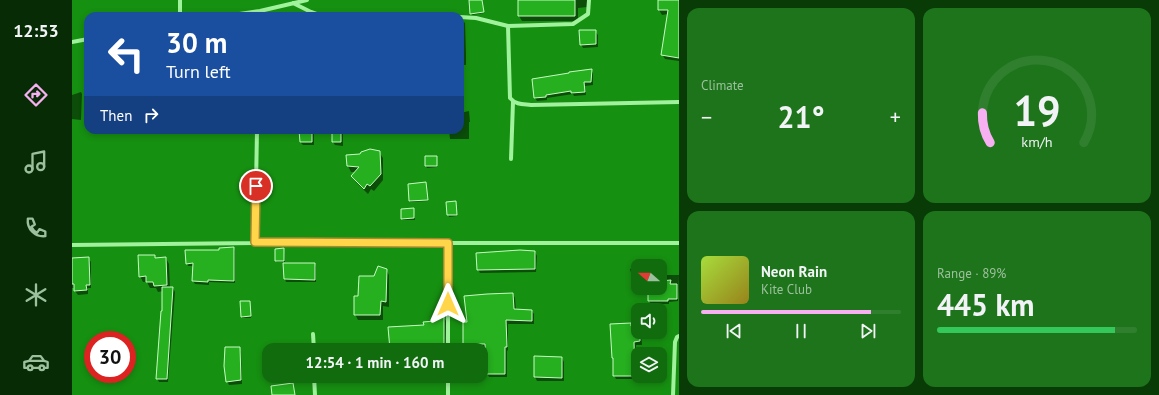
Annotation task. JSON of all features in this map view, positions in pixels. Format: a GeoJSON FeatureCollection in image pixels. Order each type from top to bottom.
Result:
{"type":"FeatureCollection","features":[{"type":"Feature","properties":{"kind":"street"},"geometry":{"type":"LineString","coordinates":[[180,0],[180,12]]}},
{"type":"Feature","properties":{"kind":"street"},"geometry":{"type":"LineString","coordinates":[[253,12],[307,0]]}},
{"type":"Feature","properties":{"kind":"street"},"geometry":{"type":"LineString","coordinates":[[464,17],[476,18],[508,26],[573,24],[588,14],[589,0]]}},
{"type":"Feature","properties":{"kind":"street"},"geometry":{"type":"LineString","coordinates":[[292,3],[311,12]]}},
{"type":"Feature","properties":{"kind":"street"},"geometry":{"type":"LineString","coordinates":[[508,26],[510,98],[513,102],[511,159]]}},
{"type":"Feature","properties":{"kind":"street"},"geometry":{"type":"LineString","coordinates":[[72,42],[84,40]]}},
{"type":"Feature","properties":{"kind":"street"},"geometry":{"type":"LineString","coordinates":[[513,102],[531,105],[679,102]]}},
{"type":"Feature","properties":{"kind":"street"},"geometry":{"type":"LineString","coordinates":[[255,242],[257,134]]}},
{"type":"Feature","properties":{"kind":"street"},"geometry":{"type":"LineString","coordinates":[[72,245],[255,242],[679,243]]}},
{"type":"Feature","properties":{"kind":"street"},"geometry":{"type":"LineString","coordinates":[[448,243],[448,343]]}},
{"type":"Feature","properties":{"kind":"street"},"geometry":{"type":"LineString","coordinates":[[313,334],[314,343]]}},
{"type":"Feature","properties":{"kind":"street"},"geometry":{"type":"LineString","coordinates":[[672,395],[675,342],[679,336]]}},
{"type":"Feature","properties":{"kind":"street"},"geometry":{"type":"LineString","coordinates":[[314,383],[315,395]]}},
{"type":"Feature","properties":{"kind":"street"},"geometry":{"type":"LineString","coordinates":[[448,383],[448,395]]}},
{"type":"Feature","properties":{"kind":"building"},"geometry":{"type":"Polygon","coordinates":[[[469,0],[482,0],[484,12],[470,14],[469,0]]]}},
{"type":"Feature","properties":{"kind":"building"},"geometry":{"type":"Polygon","coordinates":[[[518,0],[575,0],[575,16],[518,16],[518,0]]]}},
{"type":"Feature","properties":{"kind":"building"},"geometry":{"type":"Polygon","coordinates":[[[658,0],[679,0],[679,58],[661,55],[668,10],[658,10],[658,0]]]}},
{"type":"Feature","properties":{"kind":"building"},"geometry":{"type":"Polygon","coordinates":[[[579,30],[596,30],[596,44],[580,45],[579,30]]]}},
{"type":"Feature","properties":{"kind":"building"},"geometry":{"type":"Polygon","coordinates":[[[592,69],[591,82],[584,82],[585,92],[571,93],[571,91],[546,95],[546,97],[534,98],[532,79],[592,69]]]}},
{"type":"Feature","properties":{"kind":"building"},"geometry":{"type":"Polygon","coordinates":[[[299,134],[312,134],[312,142],[300,142],[299,134]]]}},
{"type":"Feature","properties":{"kind":"building"},"geometry":{"type":"Polygon","coordinates":[[[332,134],[341,134],[341,142],[332,142],[332,134]]]}},
{"type":"Feature","properties":{"kind":"building"},"geometry":{"type":"Polygon","coordinates":[[[370,149],[380,151],[381,174],[370,186],[367,184],[364,189],[351,176],[359,167],[347,166],[346,155],[360,154],[361,152],[370,149]]]}},
{"type":"Feature","properties":{"kind":"building"},"geometry":{"type":"Polygon","coordinates":[[[425,156],[437,156],[437,166],[425,166],[425,156]]]}},
{"type":"Feature","properties":{"kind":"building"},"geometry":{"type":"Polygon","coordinates":[[[426,182],[428,200],[409,201],[408,184],[426,182]]]}},
{"type":"Feature","properties":{"kind":"building"},"geometry":{"type":"Polygon","coordinates":[[[456,201],[457,215],[447,215],[446,202],[456,201]]]}},
{"type":"Feature","properties":{"kind":"building"},"geometry":{"type":"Polygon","coordinates":[[[414,208],[414,218],[401,219],[401,209],[414,208]]]}},
{"type":"Feature","properties":{"kind":"building"},"geometry":{"type":"Polygon","coordinates":[[[234,247],[234,281],[192,281],[193,263],[186,264],[185,250],[219,250],[219,248],[234,247]]]}},
{"type":"Feature","properties":{"kind":"building"},"geometry":{"type":"Polygon","coordinates":[[[284,248],[284,261],[275,261],[275,249],[284,248]]]}},
{"type":"Feature","properties":{"kind":"building"},"geometry":{"type":"Polygon","coordinates":[[[520,250],[535,251],[535,269],[477,270],[476,253],[520,250]]]}},
{"type":"Feature","properties":{"kind":"building"},"geometry":{"type":"Polygon","coordinates":[[[138,255],[155,255],[155,258],[166,257],[167,285],[154,286],[153,282],[146,282],[146,276],[139,277],[138,255]]]}},
{"type":"Feature","properties":{"kind":"building"},"geometry":{"type":"Polygon","coordinates":[[[89,257],[90,285],[86,285],[87,290],[74,291],[74,284],[72,284],[72,258],[89,257]]]}},
{"type":"Feature","properties":{"kind":"building"},"geometry":{"type":"Polygon","coordinates":[[[283,263],[315,263],[315,280],[284,279],[283,263]]]}},
{"type":"Feature","properties":{"kind":"building"},"geometry":{"type":"Polygon","coordinates":[[[378,266],[387,269],[386,302],[381,301],[380,315],[354,315],[354,296],[358,296],[359,276],[374,276],[378,266]]]}},
{"type":"Feature","properties":{"kind":"building"},"geometry":{"type":"Polygon","coordinates":[[[667,280],[671,280],[670,284],[677,284],[677,299],[668,299],[668,301],[648,301],[648,295],[667,295],[667,280]]]}},
{"type":"Feature","properties":{"kind":"building"},"geometry":{"type":"Polygon","coordinates":[[[162,287],[173,287],[167,379],[156,379],[162,311],[162,287]]]}},
{"type":"Feature","properties":{"kind":"building"},"geometry":{"type":"Polygon","coordinates":[[[513,293],[514,309],[532,310],[532,321],[506,320],[507,347],[505,347],[505,374],[488,374],[488,343],[463,343],[463,322],[467,322],[464,296],[513,293]]]}},
{"type":"Feature","properties":{"kind":"building"},"geometry":{"type":"Polygon","coordinates":[[[240,301],[250,301],[251,316],[241,317],[240,301]]]}},
{"type":"Feature","properties":{"kind":"building"},"geometry":{"type":"Polygon","coordinates":[[[434,317],[444,317],[444,343],[389,343],[388,327],[424,325],[423,322],[435,321],[434,317]]]}},
{"type":"Feature","properties":{"kind":"building"},"geometry":{"type":"Polygon","coordinates":[[[631,323],[631,339],[640,339],[640,341],[634,342],[634,347],[631,347],[631,376],[613,376],[610,324],[631,323]]]}},
{"type":"Feature","properties":{"kind":"building"},"geometry":{"type":"Polygon","coordinates":[[[225,347],[240,347],[241,380],[226,382],[224,366],[225,347]]]}},
{"type":"Feature","properties":{"kind":"building"},"geometry":{"type":"Polygon","coordinates":[[[534,356],[562,357],[562,378],[534,377],[534,356]]]}},
{"type":"Feature","properties":{"kind":"building"},"geometry":{"type":"Polygon","coordinates":[[[293,383],[295,395],[272,395],[271,386],[293,383]]]}},
{"type":"Feature","properties":{"kind":"route"},"geometry":{"type":"LineString","coordinates":[[256,186],[255,242],[448,243],[448,304]]}}]}
